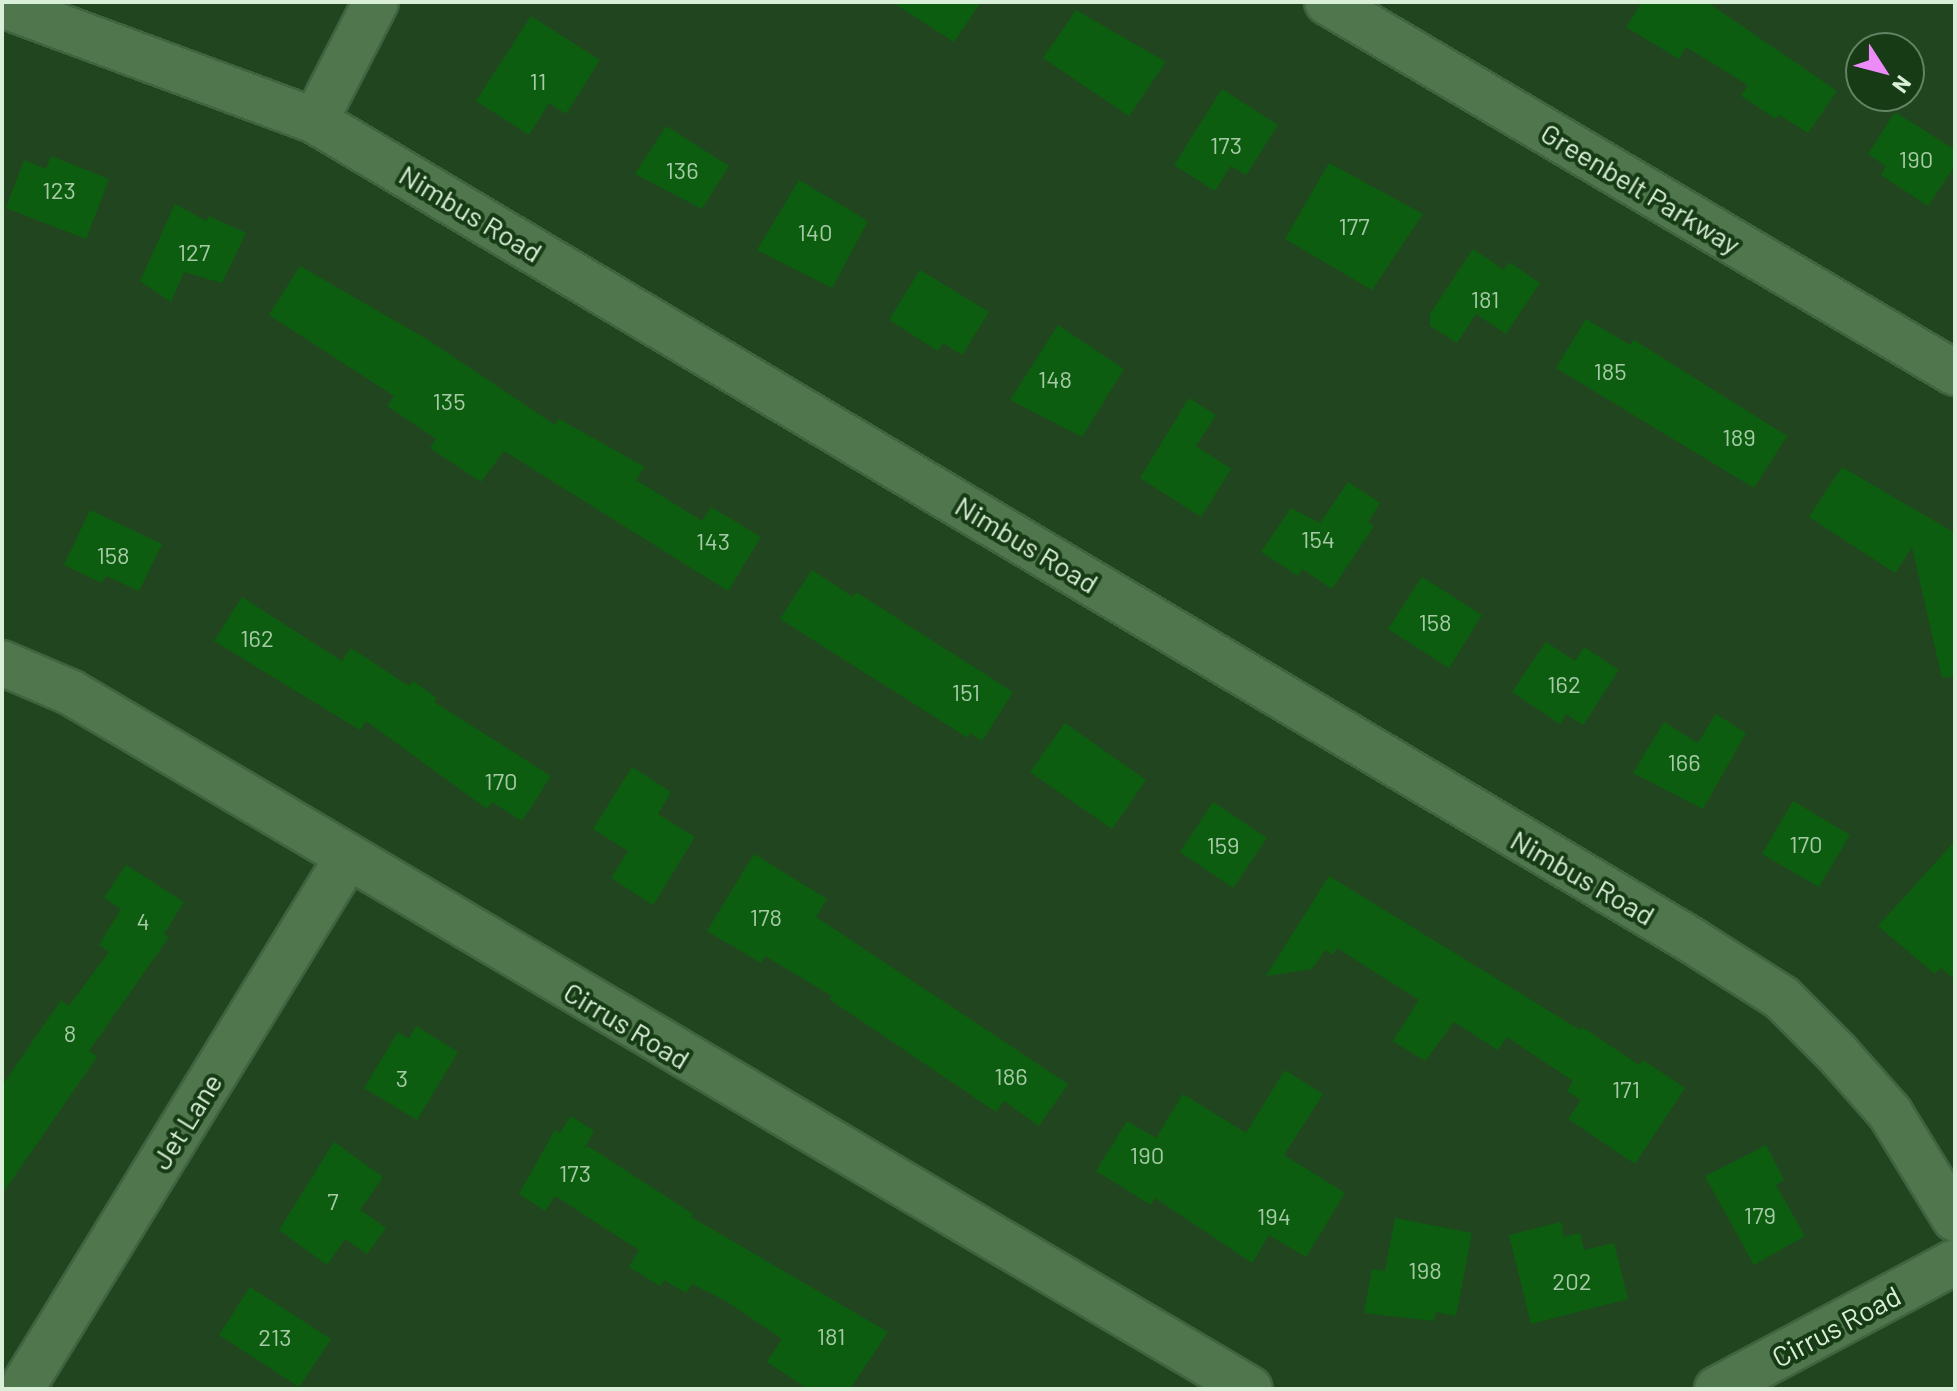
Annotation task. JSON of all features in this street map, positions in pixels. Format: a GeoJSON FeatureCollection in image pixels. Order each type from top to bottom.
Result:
{"type":"FeatureCollection","features":[{"type":"Feature","properties":{"kind":"street"},"geometry":{"type":"LineString","coordinates":[[315,121],[376,2]]}},
{"type":"Feature","properties":{"kind":"street","name":"Greenbelt Parkway"},"geometry":{"type":"LineString","coordinates":[[1327,2],[1955,373]]}},
{"type":"Feature","properties":{"kind":"street","name":"Nimbus Road"},"geometry":{"type":"LineString","coordinates":[[2,5],[315,121],[1782,998],[1890,1113],[1955,1219]]}},
{"type":"Feature","properties":{"kind":"street","name":"Cirrus Road"},"geometry":{"type":"LineString","coordinates":[[2,663],[70,692],[1195,1376],[1250,1389]]}},
{"type":"Feature","properties":{"kind":"street","name":"Jet Lane"},"geometry":{"type":"LineString","coordinates":[[21,1380],[346,860]]}},
{"type":"Feature","properties":{"kind":"street","name":"Cirrus Road"},"geometry":{"type":"LineString","coordinates":[[1717,1389],[1955,1262]]}},
{"type":"Feature","properties":{"kind":"building"},"geometry":{"type":"Polygon","coordinates":[[[892,2],[981,2],[954,42],[892,2]]]}},
{"type":"Feature","properties":{"kind":"building"},"geometry":{"type":"Polygon","coordinates":[[[1642,2],[1707,2],[1837,91],[1808,133],[1779,115],[1776,119],[1741,96],[1748,85],[1686,47],[1679,59],[1626,27],[1642,2]]]}},
{"type":"Feature","properties":{"kind":"building"},"geometry":{"type":"Polygon","coordinates":[[[1076,10],[1166,62],[1129,116],[1043,58],[1076,10]]]}},
{"type":"Feature","properties":{"kind":"building"},"geometry":{"type":"Polygon","coordinates":[[[531,16],[600,60],[566,114],[549,103],[529,135],[476,101],[531,16]]]}},
{"type":"Feature","properties":{"kind":"building"},"geometry":{"type":"Polygon","coordinates":[[[1222,89],[1278,125],[1246,175],[1231,166],[1215,191],[1174,165],[1222,89]]]}},
{"type":"Feature","properties":{"kind":"building"},"geometry":{"type":"Polygon","coordinates":[[[1895,112],[1955,150],[1955,165],[1928,206],[1881,175],[1886,166],[1868,154],[1895,112]]]}},
{"type":"Feature","properties":{"kind":"building"},"geometry":{"type":"Polygon","coordinates":[[[666,126],[729,166],[702,209],[635,174],[666,126]]]}},
{"type":"Feature","properties":{"kind":"building"},"geometry":{"type":"Polygon","coordinates":[[[51,156],[109,179],[86,239],[6,208],[24,160],[46,169],[51,156]]]}},
{"type":"Feature","properties":{"kind":"building"},"geometry":{"type":"Polygon","coordinates":[[[1329,163],[1423,214],[1372,290],[1285,239],[1329,163]]]}},
{"type":"Feature","properties":{"kind":"building"},"geometry":{"type":"Polygon","coordinates":[[[799,180],[868,221],[832,288],[757,250],[799,180]]]}},
{"type":"Feature","properties":{"kind":"building"},"geometry":{"type":"Polygon","coordinates":[[[175,204],[206,221],[209,216],[246,233],[222,283],[184,272],[171,302],[140,281],[175,204]]]}},
{"type":"Feature","properties":{"kind":"building"},"geometry":{"type":"Polygon","coordinates":[[[1473,249],[1504,270],[1509,262],[1540,283],[1506,334],[1476,314],[1457,343],[1430,326],[1430,314],[1473,249]]]}},
{"type":"Feature","properties":{"kind":"building"},"geometry":{"type":"Polygon","coordinates":[[[300,266],[430,341],[555,425],[559,419],[645,467],[636,480],[702,521],[711,507],[761,537],[728,591],[504,451],[481,482],[430,448],[436,439],[387,406],[394,396],[269,315],[300,266]]]}},
{"type":"Feature","properties":{"kind":"building"},"geometry":{"type":"Polygon","coordinates":[[[920,270],[989,312],[962,355],[943,343],[938,351],[889,320],[920,270]]]}},
{"type":"Feature","properties":{"kind":"building"},"geometry":{"type":"Polygon","coordinates":[[[1586,319],[1630,345],[1634,340],[1787,436],[1754,488],[1556,368],[1586,319]]]}},
{"type":"Feature","properties":{"kind":"building"},"geometry":{"type":"Polygon","coordinates":[[[1058,325],[1124,369],[1082,437],[1010,400],[1058,325]]]}},
{"type":"Feature","properties":{"kind":"building"},"geometry":{"type":"Polygon","coordinates":[[[1189,398],[1216,415],[1196,446],[1231,469],[1201,517],[1140,478],[1189,398]]]}},
{"type":"Feature","properties":{"kind":"building"},"geometry":{"type":"Polygon","coordinates":[[[1842,467],[1955,533],[1955,676],[1942,678],[1912,547],[1895,573],[1809,517],[1842,467]]]}},
{"type":"Feature","properties":{"kind":"building"},"geometry":{"type":"Polygon","coordinates":[[[1348,482],[1380,503],[1368,522],[1374,526],[1332,589],[1302,569],[1298,576],[1261,552],[1291,508],[1320,523],[1348,482]]]}},
{"type":"Feature","properties":{"kind":"building"},"geometry":{"type":"Polygon","coordinates":[[[90,510],[162,544],[139,591],[106,576],[102,583],[64,565],[90,510]]]}},
{"type":"Feature","properties":{"kind":"building"},"geometry":{"type":"Polygon","coordinates":[[[812,570],[853,597],[856,592],[1013,692],[982,741],[970,733],[968,738],[780,619],[812,570]]]}},
{"type":"Feature","properties":{"kind":"building"},"geometry":{"type":"Polygon","coordinates":[[[1422,577],[1482,615],[1449,668],[1388,629],[1422,577]]]}},
{"type":"Feature","properties":{"kind":"building"},"geometry":{"type":"Polygon","coordinates":[[[242,597],[342,661],[351,648],[409,686],[413,681],[437,698],[434,702],[551,776],[522,821],[492,802],[487,809],[366,721],[360,730],[214,641],[242,597]]]}},
{"type":"Feature","properties":{"kind":"building"},"geometry":{"type":"Polygon","coordinates":[[[1546,642],[1575,661],[1584,647],[1619,670],[1583,725],[1566,714],[1560,724],[1512,692],[1546,642]]]}},
{"type":"Feature","properties":{"kind":"building"},"geometry":{"type":"Polygon","coordinates":[[[1716,714],[1746,733],[1703,809],[1633,773],[1664,722],[1698,743],[1716,714]]]}},
{"type":"Feature","properties":{"kind":"building"},"geometry":{"type":"Polygon","coordinates":[[[1065,723],[1146,780],[1112,829],[1030,772],[1065,723]]]}},
{"type":"Feature","properties":{"kind":"building"},"geometry":{"type":"Polygon","coordinates":[[[632,767],[671,792],[658,814],[695,837],[653,905],[611,878],[628,851],[593,829],[632,767]]]}},
{"type":"Feature","properties":{"kind":"building"},"geometry":{"type":"Polygon","coordinates":[[[1793,801],[1850,835],[1819,887],[1762,854],[1793,801]]]}},
{"type":"Feature","properties":{"kind":"building"},"geometry":{"type":"Polygon","coordinates":[[[1213,802],[1267,838],[1233,888],[1180,852],[1213,802]]]}},
{"type":"Feature","properties":{"kind":"building"},"geometry":{"type":"Polygon","coordinates":[[[1955,841],[1955,980],[1941,968],[1935,974],[1878,926],[1955,841]]]}},
{"type":"Feature","properties":{"kind":"building"},"geometry":{"type":"Polygon","coordinates":[[[754,854],[827,899],[816,917],[1068,1084],[1039,1126],[1004,1101],[996,1112],[829,999],[832,996],[765,956],[761,963],[707,931],[754,854]]]}},
{"type":"Feature","properties":{"kind":"building"},"geometry":{"type":"Polygon","coordinates":[[[126,865],[184,902],[164,934],[169,937],[89,1051],[97,1057],[2,1194],[2,1086],[61,1000],[69,1006],[109,952],[99,945],[121,909],[104,898],[126,865]]]}},
{"type":"Feature","properties":{"kind":"building"},"geometry":{"type":"Polygon","coordinates":[[[1329,876],[1580,1030],[1582,1027],[1639,1065],[1643,1060],[1685,1088],[1635,1164],[1568,1119],[1581,1100],[1567,1091],[1573,1081],[1507,1037],[1498,1050],[1454,1022],[1425,1061],[1393,1041],[1419,1000],[1337,948],[1333,955],[1325,950],[1312,969],[1266,976],[1329,876]]]}},
{"type":"Feature","properties":{"kind":"building"},"geometry":{"type":"Polygon","coordinates":[[[416,1026],[458,1052],[417,1120],[364,1088],[398,1032],[409,1039],[416,1026]]]}},
{"type":"Feature","properties":{"kind":"building"},"geometry":{"type":"Polygon","coordinates":[[[1285,1070],[1323,1094],[1284,1155],[1345,1193],[1306,1257],[1269,1235],[1252,1263],[1155,1198],[1151,1205],[1096,1171],[1127,1121],[1156,1138],[1183,1094],[1246,1133],[1285,1070]]]}},
{"type":"Feature","properties":{"kind":"building"},"geometry":{"type":"Polygon","coordinates":[[[571,1116],[594,1131],[584,1149],[588,1146],[693,1214],[691,1217],[888,1332],[850,1389],[808,1389],[767,1362],[782,1339],[726,1301],[692,1284],[686,1293],[664,1280],[660,1286],[629,1267],[639,1250],[555,1196],[545,1211],[519,1194],[555,1130],[560,1133],[571,1116]]]}},
{"type":"Feature","properties":{"kind":"building"},"geometry":{"type":"Polygon","coordinates":[[[334,1142],[383,1177],[360,1210],[386,1228],[367,1254],[345,1239],[327,1265],[279,1230],[334,1142]]]}},
{"type":"Feature","properties":{"kind":"building"},"geometry":{"type":"Polygon","coordinates":[[[1766,1145],[1784,1180],[1776,1185],[1805,1236],[1754,1265],[1705,1176],[1766,1145]]]}},
{"type":"Feature","properties":{"kind":"building"},"geometry":{"type":"Polygon","coordinates":[[[1395,1218],[1472,1233],[1456,1316],[1436,1312],[1434,1321],[1364,1313],[1372,1269],[1385,1271],[1395,1218]]]}},
{"type":"Feature","properties":{"kind":"building"},"geometry":{"type":"Polygon","coordinates":[[[1561,1222],[1564,1237],[1580,1233],[1584,1250],[1614,1243],[1628,1299],[1531,1324],[1509,1235],[1561,1222]]]}},
{"type":"Feature","properties":{"kind":"building"},"geometry":{"type":"Polygon","coordinates":[[[250,1287],[331,1339],[299,1387],[219,1335],[250,1287]]]}}]}
